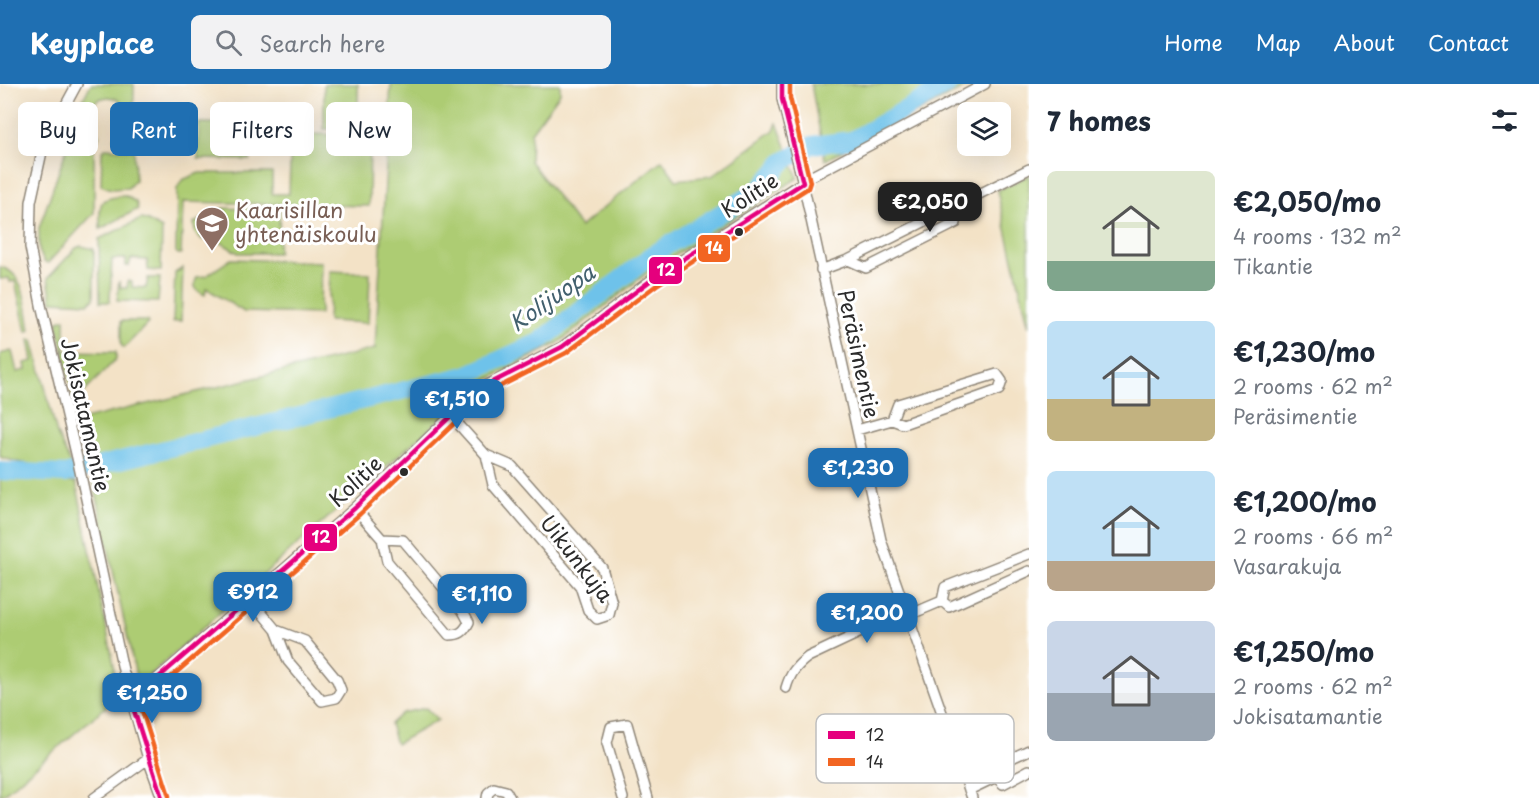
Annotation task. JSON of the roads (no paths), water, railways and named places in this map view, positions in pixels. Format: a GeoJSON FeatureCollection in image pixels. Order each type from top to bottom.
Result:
{"type":"FeatureCollection","features":[{"type":"Feature","properties":{"kind":"street","name":"Jokisatamantie"},"geometry":{"type":"LineString","coordinates":[[77,84],[44,147],[33,193],[30,223],[34,270],[130,698],[162,798]]}},
{"type":"Feature","properties":{"kind":"street","name":"Peräsimentie"},"geometry":{"type":"LineString","coordinates":[[782,84],[782,99],[803,183],[881,540],[943,714]]}},
{"type":"Feature","properties":{"kind":"street","name":"Kolitie"},"geometry":{"type":"LineString","coordinates":[[130,698],[144,690],[250,600],[355,508],[488,385],[562,347],[654,278],[812,176],[985,84]]}},
{"type":"Feature","properties":{"kind":"street"},"geometry":{"type":"LineString","coordinates":[[821,270],[848,260],[1029,169]]}},
{"type":"Feature","properties":{"kind":"street"},"geometry":{"type":"LineString","coordinates":[[848,260],[866,268],[956,223],[954,207]]}},
{"type":"Feature","properties":{"kind":"street"},"geometry":{"type":"LineString","coordinates":[[857,430],[892,420],[903,424],[999,390],[1002,381],[997,374],[898,404],[892,420]]}},
{"type":"Feature","properties":{"kind":"street","name":"Uikunkuja"},"geometry":{"type":"LineString","coordinates":[[452,416],[486,455],[512,466],[602,568],[612,603],[609,615],[597,619],[588,610],[580,586],[493,485],[486,455]]}},
{"type":"Feature","properties":{"kind":"street"},"geometry":{"type":"LineString","coordinates":[[355,508],[382,538],[387,561],[449,635],[457,635],[465,631],[469,622],[463,611],[403,540],[382,538]]}},
{"type":"Feature","properties":{"kind":"street"},"geometry":{"type":"LineString","coordinates":[[942,601],[945,587],[1029,554]]}},
{"type":"Feature","properties":{"kind":"street"},"geometry":{"type":"LineString","coordinates":[[942,601],[949,608],[1029,571]]}},
{"type":"Feature","properties":{"kind":"street"},"geometry":{"type":"LineString","coordinates":[[250,600],[276,630],[288,661],[313,693],[322,701],[336,698],[341,690],[337,680],[304,641],[276,630]]}},
{"type":"Feature","properties":{"kind":"street"},"geometry":{"type":"LineString","coordinates":[[786,688],[796,666],[808,657],[893,617],[909,615],[942,601]]}},
{"type":"Feature","properties":{"kind":"street"},"geometry":{"type":"LineString","coordinates":[[623,798],[607,743],[611,727],[627,724],[648,798]]}},
{"type":"Feature","properties":{"kind":"street"},"geometry":{"type":"LineString","coordinates":[[1014,757],[1029,750]]}},
{"type":"Feature","properties":{"kind":"street"},"geometry":{"type":"LineString","coordinates":[[94,798],[148,759]]}},
{"type":"Feature","properties":{"kind":"street"},"geometry":{"type":"LineString","coordinates":[[1014,778],[1029,770]]}},
{"type":"Feature","properties":{"kind":"street"},"geometry":{"type":"LineString","coordinates":[[971,794],[987,783]]}},
{"type":"Feature","properties":{"kind":"street"},"geometry":{"type":"LineString","coordinates":[[487,798],[488,793],[494,788],[506,792],[510,798]]}},
{"type":"Feature","properties":{"kind":"waterway","name":"Kolijuopa"},"geometry":{"type":"LineString","coordinates":[[101,465],[466,375],[539,342],[652,255],[759,190],[784,161],[812,145],[852,140],[949,84]]}},
{"type":"Feature","properties":{"kind":"waterway","name":"Kolijuopa"},"geometry":{"type":"LineString","coordinates":[[0,471],[65,474],[88,468]]}},
{"type":"Feature","properties":{"kind":"place","name":"Kaarisillan yhtenäiskoulu"},"geometry":{"type":"Point","coordinates":[212,252]}}]}
